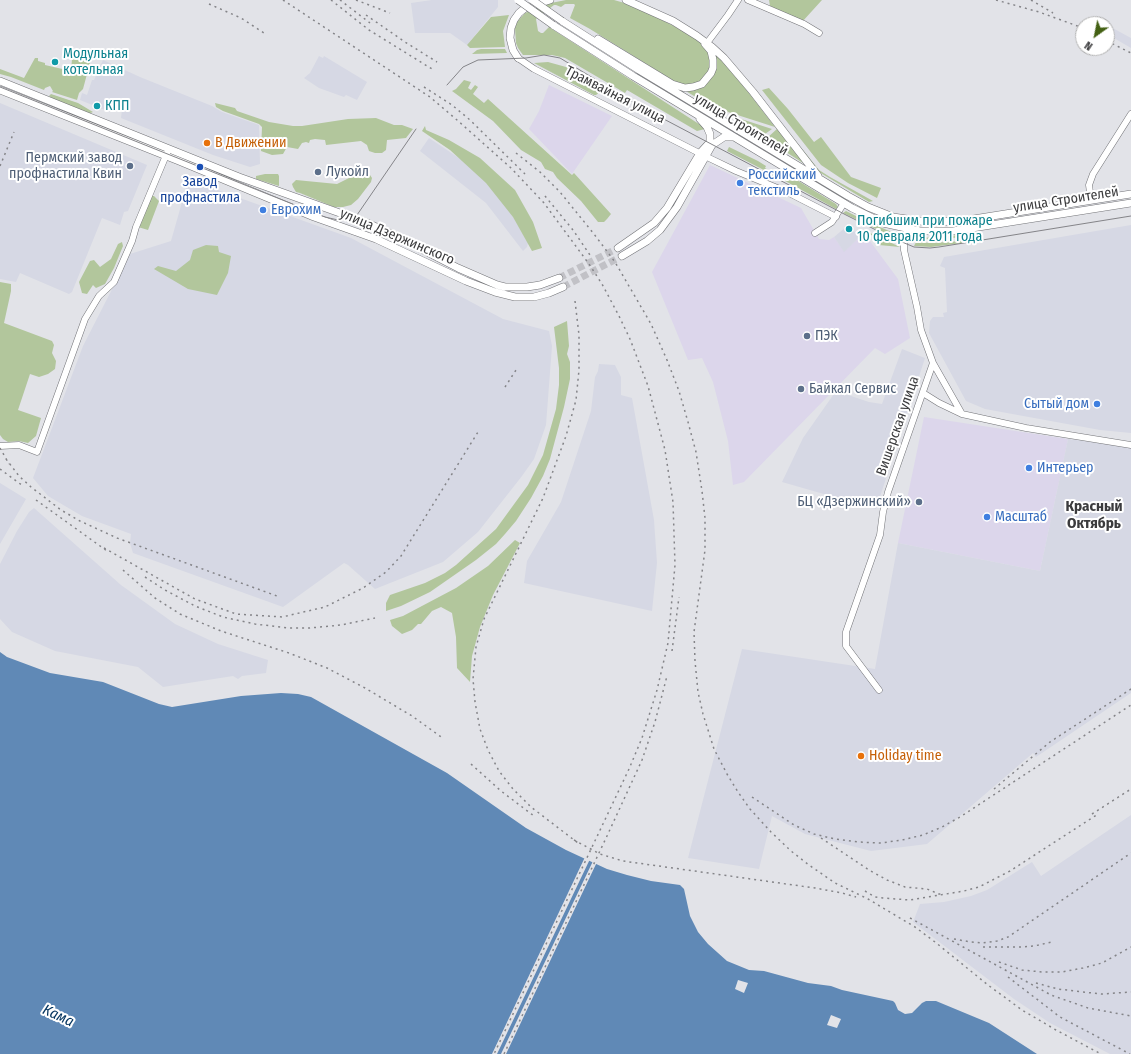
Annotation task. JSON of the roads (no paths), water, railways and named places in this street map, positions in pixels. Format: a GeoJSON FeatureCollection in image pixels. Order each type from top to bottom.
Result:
{"type":"FeatureCollection","features":[{"type":"Feature","properties":{"kind":"main road","name":"улица Строителей"},"geometry":{"type":"LineString","coordinates":[[518,0],[553,25],[633,76],[844,203],[876,220],[907,229],[937,232],[958,231],[1131,202]]}},
{"type":"Feature","properties":{"kind":"main road","name":"улица Строителей"},"geometry":{"type":"LineString","coordinates":[[532,0],[574,29],[822,180],[868,207],[886,214],[909,220],[927,222],[961,221],[1131,194]]}},
{"type":"Feature","properties":{"kind":"main road"},"geometry":{"type":"LineString","coordinates":[[518,58],[513,50],[511,42],[510,32],[514,20],[519,13],[526,8],[550,0]]}},
{"type":"Feature","properties":{"kind":"main road"},"geometry":{"type":"LineString","coordinates":[[626,0],[664,17],[708,43],[724,58],[822,180]]}},
{"type":"Feature","properties":{"kind":"main road"},"geometry":{"type":"LineString","coordinates":[[574,29],[606,43],[672,84],[685,88],[693,88],[702,84],[708,78],[713,68],[713,60],[707,45],[697,36]]}},
{"type":"Feature","properties":{"kind":"main road","name":"улица Дзержинского"},"geometry":{"type":"LineString","coordinates":[[0,81],[267,187],[365,222],[458,268],[497,284],[509,287],[527,287],[540,285],[559,278]]}},
{"type":"Feature","properties":{"kind":"main road","name":"улица Дзержинского"},"geometry":{"type":"LineString","coordinates":[[0,90],[314,217],[386,243],[466,281],[495,292],[515,297],[534,297],[550,293],[563,287]]}},
{"type":"Feature","properties":{"kind":"main road"},"geometry":{"type":"LineString","coordinates":[[622,256],[646,241],[664,225],[677,206],[709,143],[710,134],[707,127],[695,113]]}},
{"type":"Feature","properties":{"kind":"main road"},"geometry":{"type":"LineString","coordinates":[[618,248],[659,219],[703,155],[712,145],[727,136],[738,139]]}},
{"type":"Feature","properties":{"kind":"main road"},"geometry":{"type":"LineString","coordinates":[[907,229],[909,220]]}},
{"type":"Feature","properties":{"kind":"street"},"geometry":{"type":"LineString","coordinates":[[708,43],[738,0]]}},
{"type":"Feature","properties":{"kind":"street"},"geometry":{"type":"LineString","coordinates":[[748,0],[804,24],[819,33]]}},
{"type":"Feature","properties":{"kind":"street","name":"Трамвайная улица"},"geometry":{"type":"LineString","coordinates":[[518,58],[534,69],[703,155],[736,171],[791,194],[836,217]]}},
{"type":"Feature","properties":{"kind":"street"},"geometry":{"type":"LineString","coordinates":[[1091,200],[1089,185],[1093,174],[1131,114]]}},
{"type":"Feature","properties":{"kind":"street"},"geometry":{"type":"LineString","coordinates":[[0,446],[19,445],[37,452],[85,319],[99,296],[114,282],[168,148]]}},
{"type":"Feature","properties":{"kind":"street"},"geometry":{"type":"LineString","coordinates":[[815,233],[830,224],[844,203]]}},
{"type":"Feature","properties":{"kind":"street","name":"Вишерская улица"},"geometry":{"type":"LineString","coordinates":[[878,690],[846,646],[846,632],[880,535],[883,512],[888,492],[932,363],[921,330],[904,250],[907,229]]}},
{"type":"Feature","properties":{"kind":"street"},"geometry":{"type":"LineString","coordinates":[[932,363],[962,414]]}},
{"type":"Feature","properties":{"kind":"street"},"geometry":{"type":"LineString","coordinates":[[923,393],[938,403],[962,414],[1026,428],[1131,445]]}},
{"type":"Feature","properties":{"kind":"water","name":"Кама"},"geometry":{"type":"Polygon","coordinates":[[[0,652],[7,657],[50,673],[103,682],[159,704],[172,707],[241,696],[281,693],[298,694],[311,697],[447,773],[526,828],[566,850],[607,869],[651,881],[680,885],[684,889],[690,916],[698,932],[708,944],[727,961],[749,970],[764,971],[808,983],[831,986],[842,990],[893,1001],[898,1010],[905,1014],[912,1013],[926,1001],[936,1001],[989,1023],[1037,1054],[0,1054],[0,652]]]}},
{"type":"Feature","properties":{"kind":"tunnel"},"geometry":{"type":"LineString","coordinates":[[559,278],[618,248]]}},
{"type":"Feature","properties":{"kind":"tunnel"},"geometry":{"type":"LineString","coordinates":[[563,287],[622,256]]}},
{"type":"Feature","properties":{"kind":"tram line"},"geometry":{"type":"LineString","coordinates":[[447,85],[463,67],[478,60],[526,58],[544,55],[560,58],[641,107],[846,215],[914,247],[939,247],[1131,216]]}},
{"type":"Feature","properties":{"kind":"tram line"},"geometry":{"type":"LineString","coordinates":[[0,87],[325,217],[338,220],[348,219],[357,215],[416,129]]}},
{"type":"Feature","properties":{"kind":"railway"},"geometry":{"type":"LineString","coordinates":[[283,0],[430,97],[511,168],[544,203],[589,264],[602,284],[619,316],[630,339],[648,386],[665,450],[673,502],[675,565],[668,643],[657,690],[642,738],[629,769],[494,1054]]}},
{"type":"Feature","properties":{"kind":"railway"},"geometry":{"type":"LineString","coordinates":[[331,0],[369,30],[432,69]]}},
{"type":"Feature","properties":{"kind":"railway"},"geometry":{"type":"LineString","coordinates":[[340,0],[370,23]]}},
{"type":"Feature","properties":{"kind":"railway"},"geometry":{"type":"LineString","coordinates":[[356,0],[390,13]]}},
{"type":"Feature","properties":{"kind":"railway"},"geometry":{"type":"LineString","coordinates":[[996,0],[1039,12],[1075,25]]}},
{"type":"Feature","properties":{"kind":"railway"},"geometry":{"type":"LineString","coordinates":[[1031,0],[1053,13]]}},
{"type":"Feature","properties":{"kind":"railway"},"geometry":{"type":"LineString","coordinates":[[209,4],[241,18],[267,35]]}},
{"type":"Feature","properties":{"kind":"railway"},"geometry":{"type":"LineString","coordinates":[[366,15],[437,62]]}},
{"type":"Feature","properties":{"kind":"railway"},"geometry":{"type":"LineString","coordinates":[[1115,45],[1131,53]]}},
{"type":"Feature","properties":{"kind":"railway"},"geometry":{"type":"LineString","coordinates":[[424,87],[452,105],[470,120],[525,174]]}},
{"type":"Feature","properties":{"kind":"railway"},"geometry":{"type":"LineString","coordinates":[[0,166],[14,132]]}},
{"type":"Feature","properties":{"kind":"railway"},"geometry":{"type":"LineString","coordinates":[[516,153],[540,172],[560,192],[615,262],[651,324],[679,391],[696,452],[705,518],[705,550],[694,632],[698,692],[714,749],[738,792],[750,809],[771,832],[791,851],[809,865],[835,883],[868,899],[915,927],[1022,1010],[1101,1054]]}},
{"type":"Feature","properties":{"kind":"railway"},"geometry":{"type":"LineString","coordinates":[[545,196],[573,230],[592,258]]}},
{"type":"Feature","properties":{"kind":"railway"},"geometry":{"type":"LineString","coordinates":[[575,301],[579,335],[579,370],[576,400],[566,436],[543,498],[484,619],[476,647],[473,679],[475,702],[480,729],[488,750],[499,771],[513,789],[531,807],[578,843]]}},
{"type":"Feature","properties":{"kind":"railway"},"geometry":{"type":"LineString","coordinates":[[505,387],[518,367]]}},
{"type":"Feature","properties":{"kind":"railway"},"geometry":{"type":"LineString","coordinates":[[104,548],[195,599],[236,614],[282,617],[325,607],[363,588],[386,572],[401,556],[478,432]]}},
{"type":"Feature","properties":{"kind":"railway"},"geometry":{"type":"LineString","coordinates":[[0,448],[9,464]]}},
{"type":"Feature","properties":{"kind":"railway"},"geometry":{"type":"LineString","coordinates":[[6,459],[19,476],[31,487],[61,510],[80,521],[117,538],[277,596]]}},
{"type":"Feature","properties":{"kind":"railway"},"geometry":{"type":"LineString","coordinates":[[0,469],[23,486]]}},
{"type":"Feature","properties":{"kind":"railway"},"geometry":{"type":"LineString","coordinates":[[36,500],[107,551]]}},
{"type":"Feature","properties":{"kind":"railway"},"geometry":{"type":"LineString","coordinates":[[123,570],[155,598],[180,614],[221,631],[289,653],[327,668],[365,688],[412,716],[444,739]]}},
{"type":"Feature","properties":{"kind":"railway"},"geometry":{"type":"LineString","coordinates":[[145,577],[165,590],[195,606],[223,617],[255,624],[288,628],[310,628],[341,625],[375,618]]}},
{"type":"Feature","properties":{"kind":"railway"},"geometry":{"type":"LineString","coordinates":[[672,651],[679,597]]}},
{"type":"Feature","properties":{"kind":"railway"},"geometry":{"type":"LineString","coordinates":[[504,1054],[642,760],[655,722],[667,676]]}},
{"type":"Feature","properties":{"kind":"railway"},"geometry":{"type":"LineString","coordinates":[[994,789],[1050,742],[1131,689]]}},
{"type":"Feature","properties":{"kind":"railway"},"geometry":{"type":"LineString","coordinates":[[752,797],[794,825],[814,834],[835,839],[881,843],[923,835],[960,817],[1131,705]]}},
{"type":"Feature","properties":{"kind":"railway"},"geometry":{"type":"LineString","coordinates":[[471,764],[501,791],[534,816]]}},
{"type":"Feature","properties":{"kind":"railway"},"geometry":{"type":"LineString","coordinates":[[1092,814],[1131,789]]}},
{"type":"Feature","properties":{"kind":"railway"},"geometry":{"type":"LineString","coordinates":[[865,891],[875,897],[910,900],[979,887],[1010,871],[1098,814]]}},
{"type":"Feature","properties":{"kind":"railway"},"geometry":{"type":"LineString","coordinates":[[821,838],[869,870],[887,880],[905,887],[927,889],[942,894]]}},
{"type":"Feature","properties":{"kind":"railway"},"geometry":{"type":"LineString","coordinates":[[574,840],[600,854],[623,861],[815,888],[856,897]]}},
{"type":"Feature","properties":{"kind":"railway"},"geometry":{"type":"LineString","coordinates":[[954,939],[982,943],[997,941],[1008,937],[1131,853]]}},
{"type":"Feature","properties":{"kind":"railway"},"geometry":{"type":"LineString","coordinates":[[910,918],[1051,995],[1088,1008],[1131,1016]]}},
{"type":"Feature","properties":{"kind":"railway"},"geometry":{"type":"LineString","coordinates":[[983,947],[1022,947],[1052,942]]}},
{"type":"Feature","properties":{"kind":"railway"},"geometry":{"type":"LineString","coordinates":[[999,962],[1022,970],[1062,972],[1102,963],[1131,947]]}},
{"type":"Feature","properties":{"kind":"railway"},"geometry":{"type":"LineString","coordinates":[[1008,977],[1060,1017],[1130,1054]]}},
{"type":"Feature","properties":{"kind":"railway"},"geometry":{"type":"LineString","coordinates":[[1036,983],[1058,989],[1102,994],[1131,992]]}},
{"type":"Feature","properties":{"kind":"place","name":"Модульная котельная"},"geometry":{"type":"Point","coordinates":[55,62]}},
{"type":"Feature","properties":{"kind":"place","name":"КПП"},"geometry":{"type":"Point","coordinates":[97,106]}},
{"type":"Feature","properties":{"kind":"place","name":"В Движении"},"geometry":{"type":"Point","coordinates":[207,143]}},
{"type":"Feature","properties":{"kind":"place","name":"Пермский завод профнастила Квин"},"geometry":{"type":"Point","coordinates":[130,166]}},
{"type":"Feature","properties":{"kind":"place","name":"Завод профнастила"},"geometry":{"type":"Point","coordinates":[200,167]}},
{"type":"Feature","properties":{"kind":"place","name":"Лукойл"},"geometry":{"type":"Point","coordinates":[318,172]}},
{"type":"Feature","properties":{"kind":"place","name":"Российский текстиль"},"geometry":{"type":"Point","coordinates":[740,183]}},
{"type":"Feature","properties":{"kind":"place","name":"Еврохим"},"geometry":{"type":"Point","coordinates":[263,210]}},
{"type":"Feature","properties":{"kind":"place","name":"Погибшим при пожаре 10 февраля 2011 года"},"geometry":{"type":"Point","coordinates":[849,229]}},
{"type":"Feature","properties":{"kind":"place","name":"ПЭК"},"geometry":{"type":"Point","coordinates":[807,336]}},
{"type":"Feature","properties":{"kind":"place","name":"Байкал Сервис"},"geometry":{"type":"Point","coordinates":[801,389]}},
{"type":"Feature","properties":{"kind":"place","name":"Сытый дом"},"geometry":{"type":"Point","coordinates":[1097,404]}},
{"type":"Feature","properties":{"kind":"place","name":"Интерьер"},"geometry":{"type":"Point","coordinates":[1029,468]}},
{"type":"Feature","properties":{"kind":"place","name":"БЦ «Дзержинский»"},"geometry":{"type":"Point","coordinates":[919,502]}},
{"type":"Feature","properties":{"kind":"place","name":"Масштаб"},"geometry":{"type":"Point","coordinates":[987,517]}},
{"type":"Feature","properties":{"kind":"place","name":"Holiday time"},"geometry":{"type":"Point","coordinates":[861,756]}},
{"type":"Feature","properties":{"kind":"district","name":"Красный Октябрь"},"geometry":{"type":"Point","coordinates":[1094,516]}}]}
